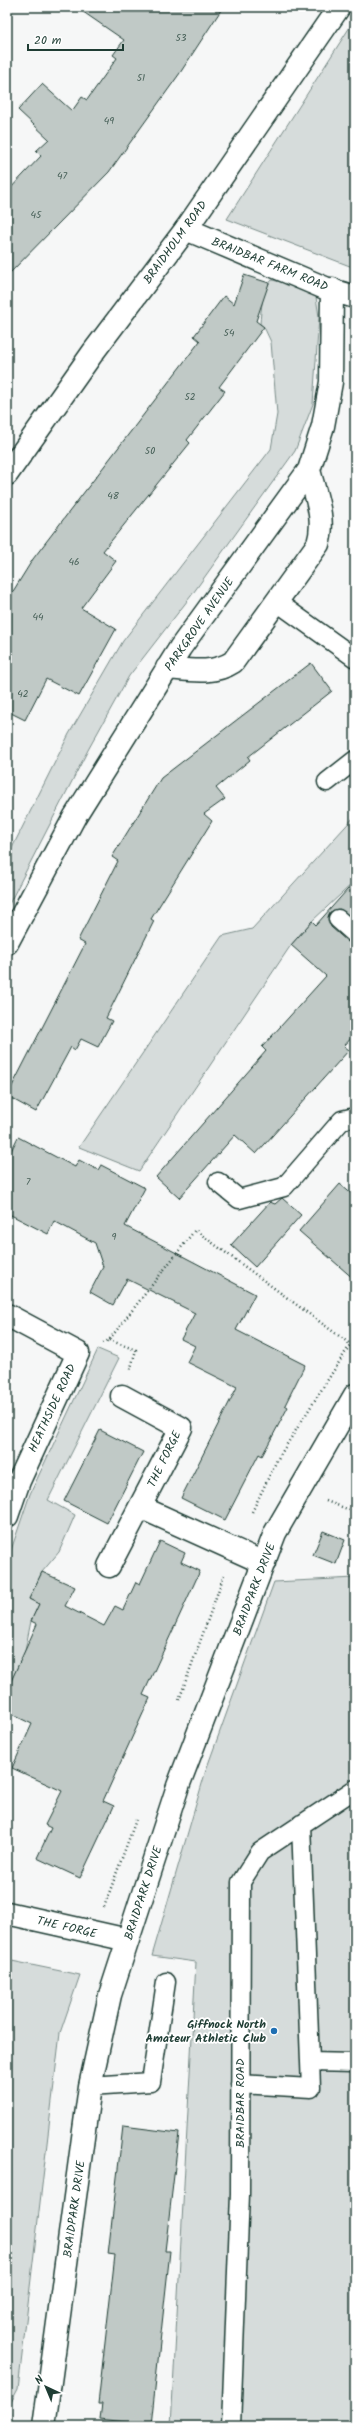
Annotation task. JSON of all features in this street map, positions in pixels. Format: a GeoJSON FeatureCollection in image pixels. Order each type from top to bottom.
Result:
{"type":"FeatureCollection","features":[{"type":"Feature","properties":{"kind":"street","name":"BRAIDHOLM ROAD"},"geometry":{"type":"LineString","coordinates":[[7,474],[94,351],[186,229],[339,7]]}},
{"type":"Feature","properties":{"kind":"street","name":"BRAIDBAR FARM ROAD"},"geometry":{"type":"LineString","coordinates":[[186,229],[355,297]]}},
{"type":"Feature","properties":{"kind":"street","name":"PARKGROVE AVENUE"},"geometry":{"type":"LineString","coordinates":[[7,943],[75,816],[167,668],[309,470],[323,426],[331,382],[332,289]]}},
{"type":"Feature","properties":{"kind":"street"},"geometry":{"type":"LineString","coordinates":[[167,668],[208,671],[224,668],[233,662],[277,602],[318,544],[322,533],[321,518],[309,470]]}},
{"type":"Feature","properties":{"kind":"street","name":"HEATHSIDE ROAD"},"geometry":{"type":"LineString","coordinates":[[7,1315],[78,1353],[19,1481],[7,1516]]}},
{"type":"Feature","properties":{"kind":"street","name":"THE FORGE"},"geometry":{"type":"LineString","coordinates":[[109,1566],[181,1428],[122,1396]]}},
{"type":"Feature","properties":{"kind":"street","name":"BRAIDPARK DRIVE"},"geometry":{"type":"LineString","coordinates":[[44,2426],[90,2086],[110,1995],[178,1786],[275,1533],[355,1396]]}},
{"type":"Feature","properties":{"kind":"street"},"geometry":{"type":"LineString","coordinates":[[140,1507],[264,1563]]}},
{"type":"Feature","properties":{"kind":"street","name":"THE FORGE"},"geometry":{"type":"LineString","coordinates":[[7,1913],[128,1940]]}},
{"type":"Feature","properties":{"kind":"lane"},"geometry":{"type":"LineString","coordinates":[[277,602],[355,658]]}},
{"type":"Feature","properties":{"kind":"lane"},"geometry":{"type":"LineString","coordinates":[[327,782],[355,760]]}},
{"type":"Feature","properties":{"kind":"lane"},"geometry":{"type":"LineString","coordinates":[[338,919],[355,934]]}},
{"type":"Feature","properties":{"kind":"lane"},"geometry":{"type":"LineString","coordinates":[[218,1182],[239,1200],[284,1187],[342,1120],[355,1118]]}},
{"type":"Feature","properties":{"kind":"lane","name":"BRAIDBAR ROAD"},"geometry":{"type":"LineString","coordinates":[[231,2426],[240,2194],[241,1882],[260,1852],[355,1789]]}},
{"type":"Feature","properties":{"kind":"lane"},"geometry":{"type":"LineString","coordinates":[[240,2084],[311,2088],[301,1824]]}},
{"type":"Feature","properties":{"kind":"lane"},"geometry":{"type":"LineString","coordinates":[[90,2086],[151,2082],[166,1982]]}},
{"type":"Feature","properties":{"kind":"lane"},"geometry":{"type":"LineString","coordinates":[[310,2062],[355,2063]]}},
{"type":"Feature","properties":{"kind":"path"},"geometry":{"type":"LineString","coordinates":[[78,1353],[109,1340],[195,1230],[350,1344]]}},
{"type":"Feature","properties":{"kind":"path"},"geometry":{"type":"LineString","coordinates":[[109,1340],[136,1350],[122,1396]]}},
{"type":"Feature","properties":{"kind":"path"},"geometry":{"type":"LineString","coordinates":[[7,2402],[12,2426]]}},
{"type":"Feature","properties":{"kind":"shaded area"},"geometry":{"type":"Polygon","coordinates":[[[355,19],[355,268],[227,219],[355,19]]]}},
{"type":"Feature","properties":{"kind":"shaded area"},"geometry":{"type":"Polygon","coordinates":[[[272,280],[308,288],[316,297],[319,317],[313,404],[295,451],[191,596],[129,676],[88,750],[7,908],[7,858],[69,734],[123,641],[271,449],[277,414],[271,342],[264,327],[260,324],[264,294],[272,280]]]}},
{"type":"Feature","properties":{"kind":"shaded area"},"geometry":{"type":"Polygon","coordinates":[[[355,816],[355,881],[312,921],[291,945],[139,1171],[79,1147],[222,936],[252,929],[355,816]]]}},
{"type":"Feature","properties":{"kind":"shaded area"},"geometry":{"type":"Polygon","coordinates":[[[98,1349],[119,1358],[48,1500],[75,1515],[59,1552],[42,1572],[29,1599],[39,1604],[31,1621],[25,1651],[7,1690],[7,1562],[30,1494],[98,1349]]]}},
{"type":"Feature","properties":{"kind":"shaded area","name":"Giffnock North Amateur Athletic Club"},"geometry":{"type":"Polygon","coordinates":[[[355,1578],[355,2426],[171,2426],[196,1962],[152,1956],[206,1770],[274,1582],[355,1578]]]}},
{"type":"Feature","properties":{"kind":"shaded area"},"geometry":{"type":"Polygon","coordinates":[[[7,1960],[80,1975],[60,2033],[18,2389],[7,2410],[7,1960]]]}},
{"type":"Feature","properties":{"kind":"building"},"geometry":{"type":"Polygon","coordinates":[[[76,7],[223,7],[180,73],[109,172],[7,276],[7,192],[41,156],[36,151],[49,139],[18,110],[42,84],[72,111],[82,97],[87,100],[117,58],[113,55],[124,40],[76,7]]]}},
{"type":"Feature","properties":{"kind":"building"},"geometry":{"type":"Polygon","coordinates":[[[244,275],[269,283],[256,321],[264,327],[219,387],[225,391],[187,440],[190,443],[103,551],[116,561],[81,608],[116,629],[79,696],[46,679],[25,720],[7,711],[7,601],[33,559],[200,341],[194,336],[224,296],[234,304],[244,275]]]}},
{"type":"Feature","properties":{"kind":"building"},"geometry":{"type":"Polygon","coordinates":[[[311,663],[332,691],[248,757],[250,760],[216,788],[225,799],[204,814],[212,821],[151,919],[154,921],[106,1018],[112,1021],[98,1047],[81,1039],[75,1050],[71,1047],[36,1112],[7,1096],[85,944],[78,940],[118,861],[112,857],[161,778],[311,663]]]}},
{"type":"Feature","properties":{"kind":"building"},"geometry":{"type":"Polygon","coordinates":[[[355,881],[355,920],[340,909],[330,912],[328,917],[331,927],[348,942],[355,944],[355,1034],[344,1046],[349,1050],[256,1154],[235,1135],[179,1198],[156,1177],[266,1051],[262,1047],[326,976],[291,945],[312,921],[316,925],[355,881]]]}},
{"type":"Feature","properties":{"kind":"building"},"geometry":{"type":"Polygon","coordinates":[[[18,1137],[75,1167],[79,1160],[98,1170],[101,1165],[145,1188],[125,1226],[255,1294],[236,1330],[305,1365],[285,1405],[288,1407],[262,1456],[259,1454],[225,1520],[181,1498],[237,1387],[187,1362],[195,1346],[181,1339],[195,1313],[127,1279],[113,1305],[90,1292],[103,1267],[95,1243],[54,1221],[48,1234],[7,1213],[7,1159],[18,1137]]]}},
{"type":"Feature","properties":{"kind":"building"},"geometry":{"type":"Polygon","coordinates":[[[340,1184],[355,1197],[355,1280],[299,1231],[340,1184]]]}},
{"type":"Feature","properties":{"kind":"building"},"geometry":{"type":"Polygon","coordinates":[[[282,1198],[301,1215],[255,1267],[231,1245],[270,1202],[275,1204],[282,1198]]]}},
{"type":"Feature","properties":{"kind":"building"},"geometry":{"type":"Polygon","coordinates":[[[100,1430],[143,1452],[107,1523],[64,1501],[100,1430]]]}},
{"type":"Feature","properties":{"kind":"building"},"geometry":{"type":"Polygon","coordinates":[[[323,1531],[345,1540],[336,1564],[313,1555],[323,1531]]]}},
{"type":"Feature","properties":{"kind":"building"},"geometry":{"type":"Polygon","coordinates":[[[160,1541],[185,1553],[181,1562],[200,1571],[143,1695],[150,1698],[103,1801],[114,1806],[80,1878],[37,1858],[51,1828],[45,1825],[62,1791],[12,1768],[32,1724],[7,1712],[7,1690],[37,1624],[31,1621],[39,1604],[29,1599],[42,1572],[75,1587],[65,1606],[104,1626],[115,1606],[123,1610],[136,1582],[140,1584],[160,1541]]]}},
{"type":"Feature","properties":{"kind":"building"},"geometry":{"type":"Polygon","coordinates":[[[123,2126],[179,2133],[165,2251],[170,2251],[151,2425],[100,2419],[102,2404],[98,2404],[115,2255],[108,2254],[123,2126]]]}},
{"type":"Feature","properties":{"kind":"place","name":"Giffnock North Amateur Athletic Club"},"geometry":{"type":"Point","coordinates":[274,2031]}}]}
